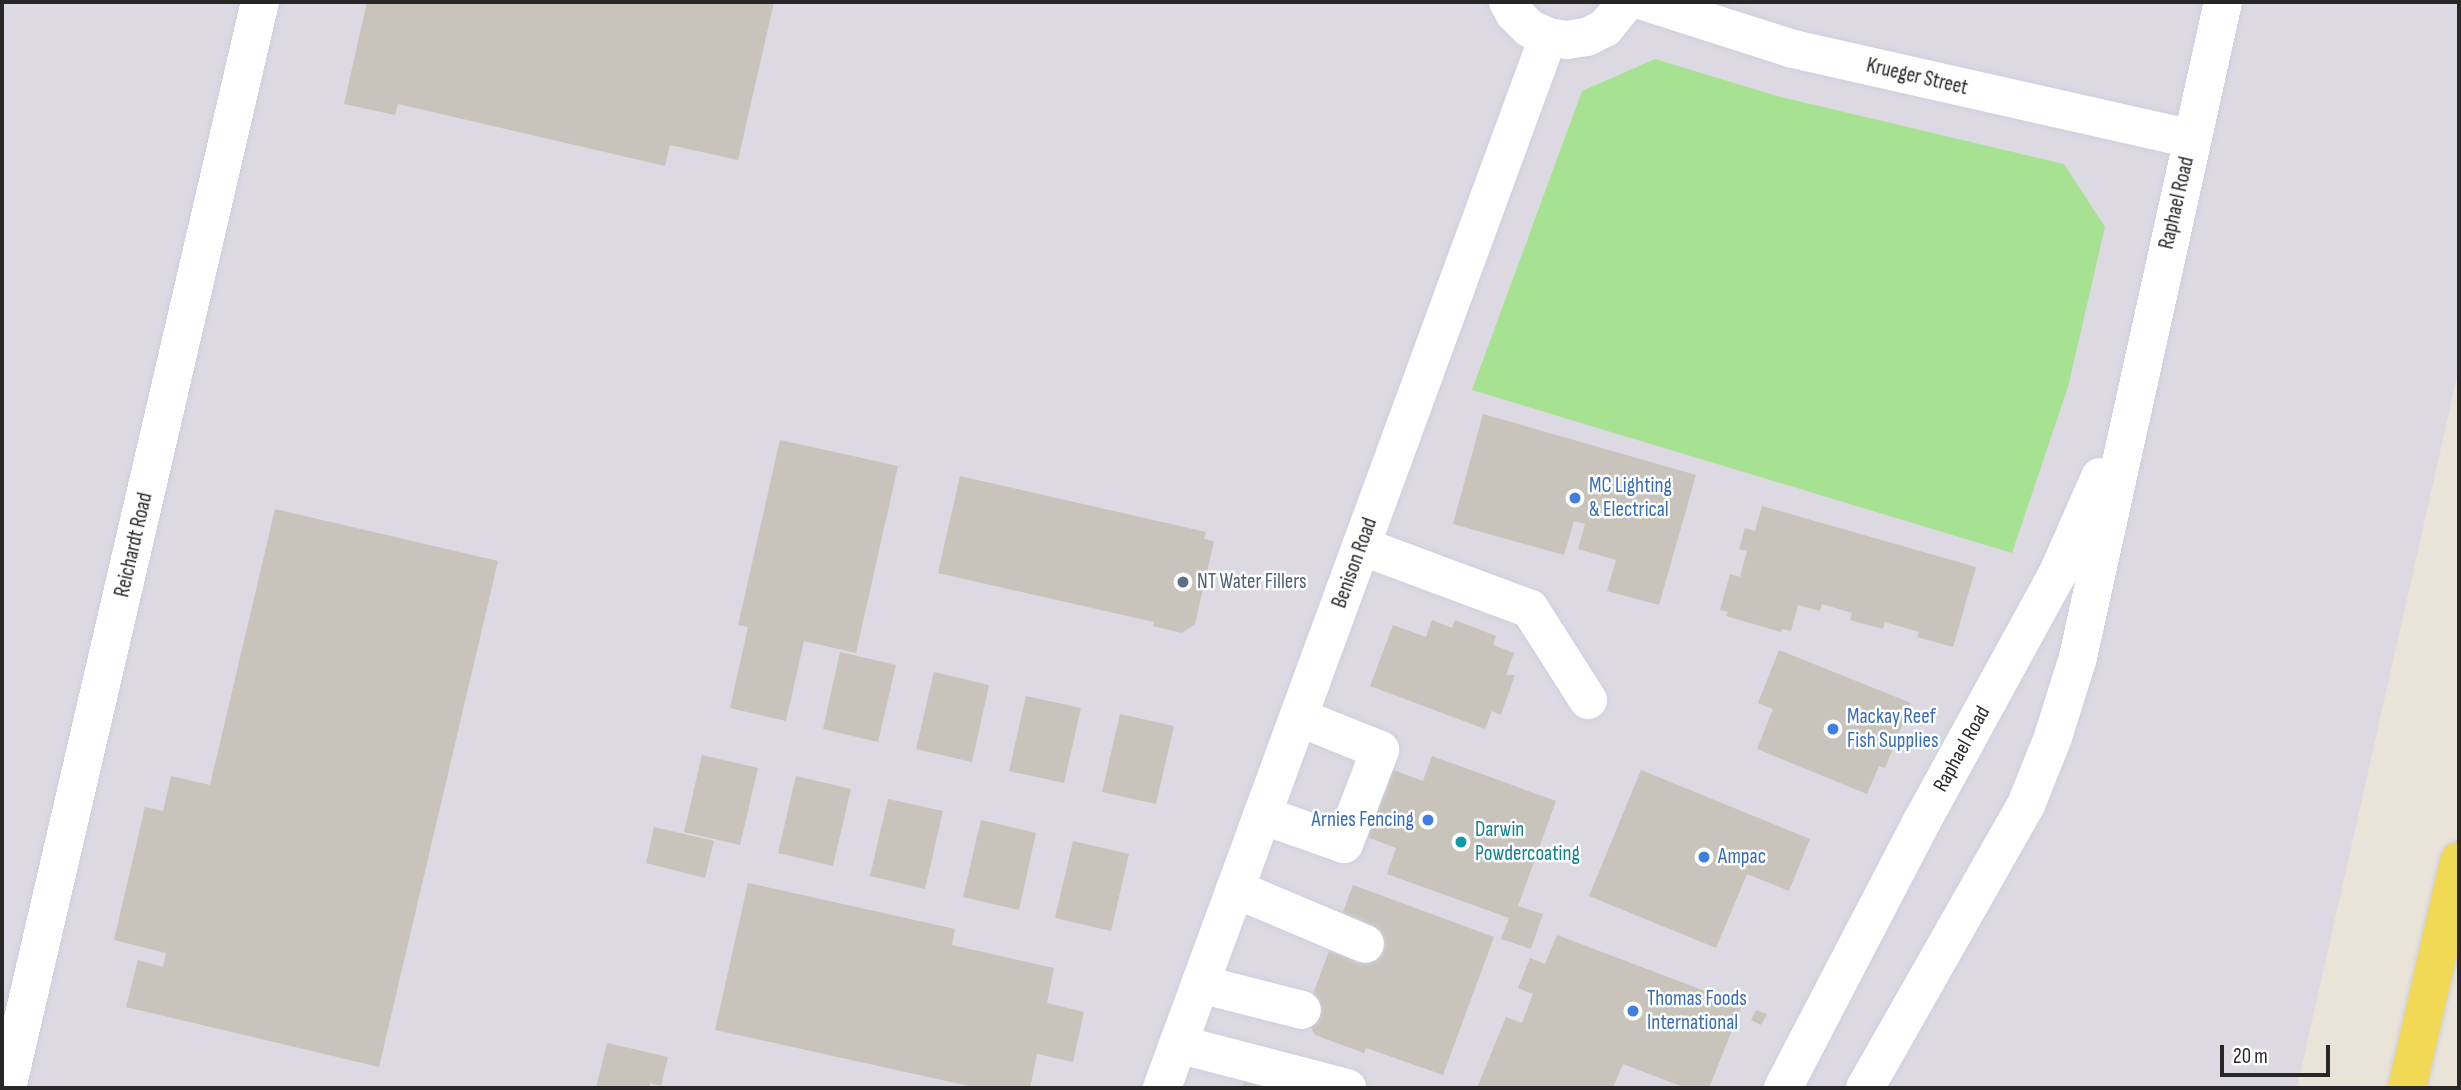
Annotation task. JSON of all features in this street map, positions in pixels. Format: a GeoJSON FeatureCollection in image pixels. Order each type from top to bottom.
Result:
{"type":"FeatureCollection","features":[{"type":"Feature","properties":{"kind":"main road"},"geometry":{"type":"LineString","coordinates":[[2407,1088],[2459,861]]}},
{"type":"Feature","properties":{"kind":"street","name":"Reichardt Road"},"geometry":{"type":"LineString","coordinates":[[7,1088],[260,2]]}},
{"type":"Feature","properties":{"kind":"street"},"geometry":{"type":"LineString","coordinates":[[1508,2],[1529,28],[1548,37],[1567,40],[1587,37],[1605,28],[1626,2]]}},
{"type":"Feature","properties":{"kind":"street","name":"Krueger Street"},"geometry":{"type":"LineString","coordinates":[[1646,2],[1793,49],[2192,139]]}},
{"type":"Feature","properties":{"kind":"street","name":"Raphael Road"},"geometry":{"type":"LineString","coordinates":[[1865,1088],[2026,805],[2053,737],[2078,657],[2223,2]]}},
{"type":"Feature","properties":{"kind":"street","name":"Benison Road"},"geometry":{"type":"LineString","coordinates":[[1162,1088],[1548,37]]}},
{"type":"Feature","properties":{"kind":"street","name":"Raphael Road"},"geometry":{"type":"LineString","coordinates":[[1793,1085],[1921,823],[2057,575],[2132,405]]}},
{"type":"Feature","properties":{"kind":"street"},"geometry":{"type":"LineString","coordinates":[[1361,545],[1530,609],[1588,700]]}},
{"type":"Feature","properties":{"kind":"street"},"geometry":{"type":"LineString","coordinates":[[1262,815],[1344,844],[1380,750],[1298,717]]}},
{"type":"Feature","properties":{"kind":"street"},"geometry":{"type":"LineString","coordinates":[[1235,889],[1365,944]]}},
{"type":"Feature","properties":{"kind":"street"},"geometry":{"type":"LineString","coordinates":[[1200,984],[1302,1010]]}},
{"type":"Feature","properties":{"kind":"street"},"geometry":{"type":"LineString","coordinates":[[1178,1044],[1347,1088]]}},
{"type":"Feature","properties":{"kind":"shaded area"},"geometry":{"type":"Polygon","coordinates":[[[2,2],[2459,2],[2459,368],[2297,1088],[2,1088],[2,2]]]}},
{"type":"Feature","properties":{"kind":"green space"},"geometry":{"type":"Polygon","coordinates":[[[1655,59],[1777,96],[2064,164],[2105,227],[2068,387],[2012,553],[1472,390],[1582,91],[1655,59]]]}},
{"type":"Feature","properties":{"kind":"building"},"geometry":{"type":"Polygon","coordinates":[[[367,2],[774,2],[738,160],[670,145],[665,166],[398,104],[395,115],[344,104],[367,2]]]}},
{"type":"Feature","properties":{"kind":"building","name":"MC Lighting & Electrical"},"geometry":{"type":"Polygon","coordinates":[[[1483,414],[1696,475],[1659,605],[1607,591],[1616,560],[1578,549],[1585,524],[1574,521],[1564,555],[1453,524],[1483,414]]]}},
{"type":"Feature","properties":{"kind":"building"},"geometry":{"type":"Polygon","coordinates":[[[780,440],[898,466],[856,653],[804,641],[786,721],[730,708],[748,627],[738,625],[780,440]]]}},
{"type":"Feature","properties":{"kind":"building"},"geometry":{"type":"Polygon","coordinates":[[[960,476],[1206,532],[1204,539],[1214,541],[1195,624],[1182,633],[1153,626],[1154,622],[938,573],[960,476]]]}},
{"type":"Feature","properties":{"kind":"building"},"geometry":{"type":"Polygon","coordinates":[[[1762,506],[1976,567],[1953,647],[1917,637],[1919,632],[1885,622],[1883,629],[1850,620],[1852,613],[1822,604],[1820,611],[1798,605],[1791,631],[1782,629],[1781,632],[1726,616],[1728,612],[1720,610],[1730,574],[1740,577],[1747,551],[1739,549],[1745,528],[1755,531],[1762,506]]]}},
{"type":"Feature","properties":{"kind":"building"},"geometry":{"type":"Polygon","coordinates":[[[275,509],[498,561],[379,1067],[126,1007],[138,960],[163,967],[166,953],[114,940],[145,807],[163,811],[171,776],[210,785],[275,509]]]}},
{"type":"Feature","properties":{"kind":"building"},"geometry":{"type":"Polygon","coordinates":[[[1432,620],[1452,628],[1455,620],[1496,636],[1493,645],[1514,653],[1506,675],[1515,675],[1501,715],[1492,711],[1485,729],[1370,686],[1393,625],[1426,637],[1432,620]]]}},
{"type":"Feature","properties":{"kind":"building","name":"Mackay Reef Fish Supplies"},"geometry":{"type":"Polygon","coordinates":[[[1779,650],[1911,703],[1885,768],[1879,766],[1867,794],[1757,749],[1773,709],[1758,703],[1779,650]]]}},
{"type":"Feature","properties":{"kind":"building"},"geometry":{"type":"Polygon","coordinates":[[[840,652],[896,665],[878,742],[823,729],[840,652]]]}},
{"type":"Feature","properties":{"kind":"building"},"geometry":{"type":"Polygon","coordinates":[[[934,672],[989,685],[972,762],[916,749],[934,672]]]}},
{"type":"Feature","properties":{"kind":"building"},"geometry":{"type":"Polygon","coordinates":[[[1026,696],[1081,708],[1064,783],[1009,771],[1026,696]]]}},
{"type":"Feature","properties":{"kind":"building"},"geometry":{"type":"Polygon","coordinates":[[[1120,714],[1174,726],[1156,804],[1102,792],[1120,714]]]}},
{"type":"Feature","properties":{"kind":"building"},"geometry":{"type":"Polygon","coordinates":[[[702,755],[758,768],[740,845],[684,832],[702,755]]]}},
{"type":"Feature","properties":{"kind":"building","name":"Darwin Powdercoating"},"geometry":{"type":"Polygon","coordinates":[[[1432,756],[1556,801],[1518,906],[1543,914],[1531,949],[1501,939],[1509,918],[1387,874],[1396,848],[1367,837],[1391,769],[1423,781],[1432,756]]]}},
{"type":"Feature","properties":{"kind":"building","name":"Ampac"},"geometry":{"type":"Polygon","coordinates":[[[1641,770],[1810,839],[1789,891],[1747,874],[1716,948],[1589,896],[1641,770]]]}},
{"type":"Feature","properties":{"kind":"building"},"geometry":{"type":"Polygon","coordinates":[[[796,776],[851,789],[833,866],[778,853],[796,776]]]}},
{"type":"Feature","properties":{"kind":"building"},"geometry":{"type":"Polygon","coordinates":[[[888,799],[943,811],[925,889],[870,876],[888,799]]]}},
{"type":"Feature","properties":{"kind":"building"},"geometry":{"type":"Polygon","coordinates":[[[981,820],[1036,833],[1019,910],[963,897],[981,820]]]}},
{"type":"Feature","properties":{"kind":"building"},"geometry":{"type":"Polygon","coordinates":[[[654,827],[714,841],[705,878],[646,863],[654,827]]]}},
{"type":"Feature","properties":{"kind":"building"},"geometry":{"type":"Polygon","coordinates":[[[1073,841],[1129,854],[1111,931],[1055,918],[1073,841]]]}},
{"type":"Feature","properties":{"kind":"building"},"geometry":{"type":"Polygon","coordinates":[[[748,883],[955,929],[952,945],[1054,968],[1047,1003],[1084,1012],[1073,1062],[1037,1054],[1030,1088],[978,1088],[715,1030],[748,883]]]}},
{"type":"Feature","properties":{"kind":"building"},"geometry":{"type":"Polygon","coordinates":[[[1353,885],[1494,937],[1443,1075],[1366,1048],[1364,1053],[1315,1035],[1305,1016],[1329,951],[1365,963],[1376,935],[1340,920],[1353,885]]]}},
{"type":"Feature","properties":{"kind":"building","name":"Thomas Foods International"},"geometry":{"type":"Polygon","coordinates":[[[1557,935],[1742,1005],[1709,1088],[1686,1088],[1623,1064],[1613,1088],[1477,1088],[1506,1017],[1522,1023],[1533,994],[1518,988],[1530,958],[1545,964],[1557,935]]]}},
{"type":"Feature","properties":{"kind":"building"},"geometry":{"type":"Polygon","coordinates":[[[1756,1010],[1767,1014],[1761,1025],[1751,1020],[1756,1010]]]}},
{"type":"Feature","properties":{"kind":"building"},"geometry":{"type":"Polygon","coordinates":[[[607,1043],[668,1057],[661,1086],[650,1083],[649,1088],[596,1088],[607,1043]]]}},
{"type":"Feature","properties":{"kind":"building"},"geometry":{"type":"Polygon","coordinates":[[[1249,1068],[1302,1088],[1242,1088],[1249,1068]]]}},
{"type":"Feature","properties":{"kind":"place","name":"MC Lighting & Electrical"},"geometry":{"type":"Point","coordinates":[1575,498]}},
{"type":"Feature","properties":{"kind":"place","name":"NT Water Fillers"},"geometry":{"type":"Point","coordinates":[1183,582]}},
{"type":"Feature","properties":{"kind":"place","name":"Mackay Reef Fish Supplies"},"geometry":{"type":"Point","coordinates":[1833,729]}},
{"type":"Feature","properties":{"kind":"place","name":"Arnies Fencing"},"geometry":{"type":"Point","coordinates":[1428,820]}},
{"type":"Feature","properties":{"kind":"place","name":"Darwin Powdercoating"},"geometry":{"type":"Point","coordinates":[1461,842]}},
{"type":"Feature","properties":{"kind":"place","name":"Ampac"},"geometry":{"type":"Point","coordinates":[1704,857]}},
{"type":"Feature","properties":{"kind":"place","name":"Thomas Foods International"},"geometry":{"type":"Point","coordinates":[1633,1011]}}]}
